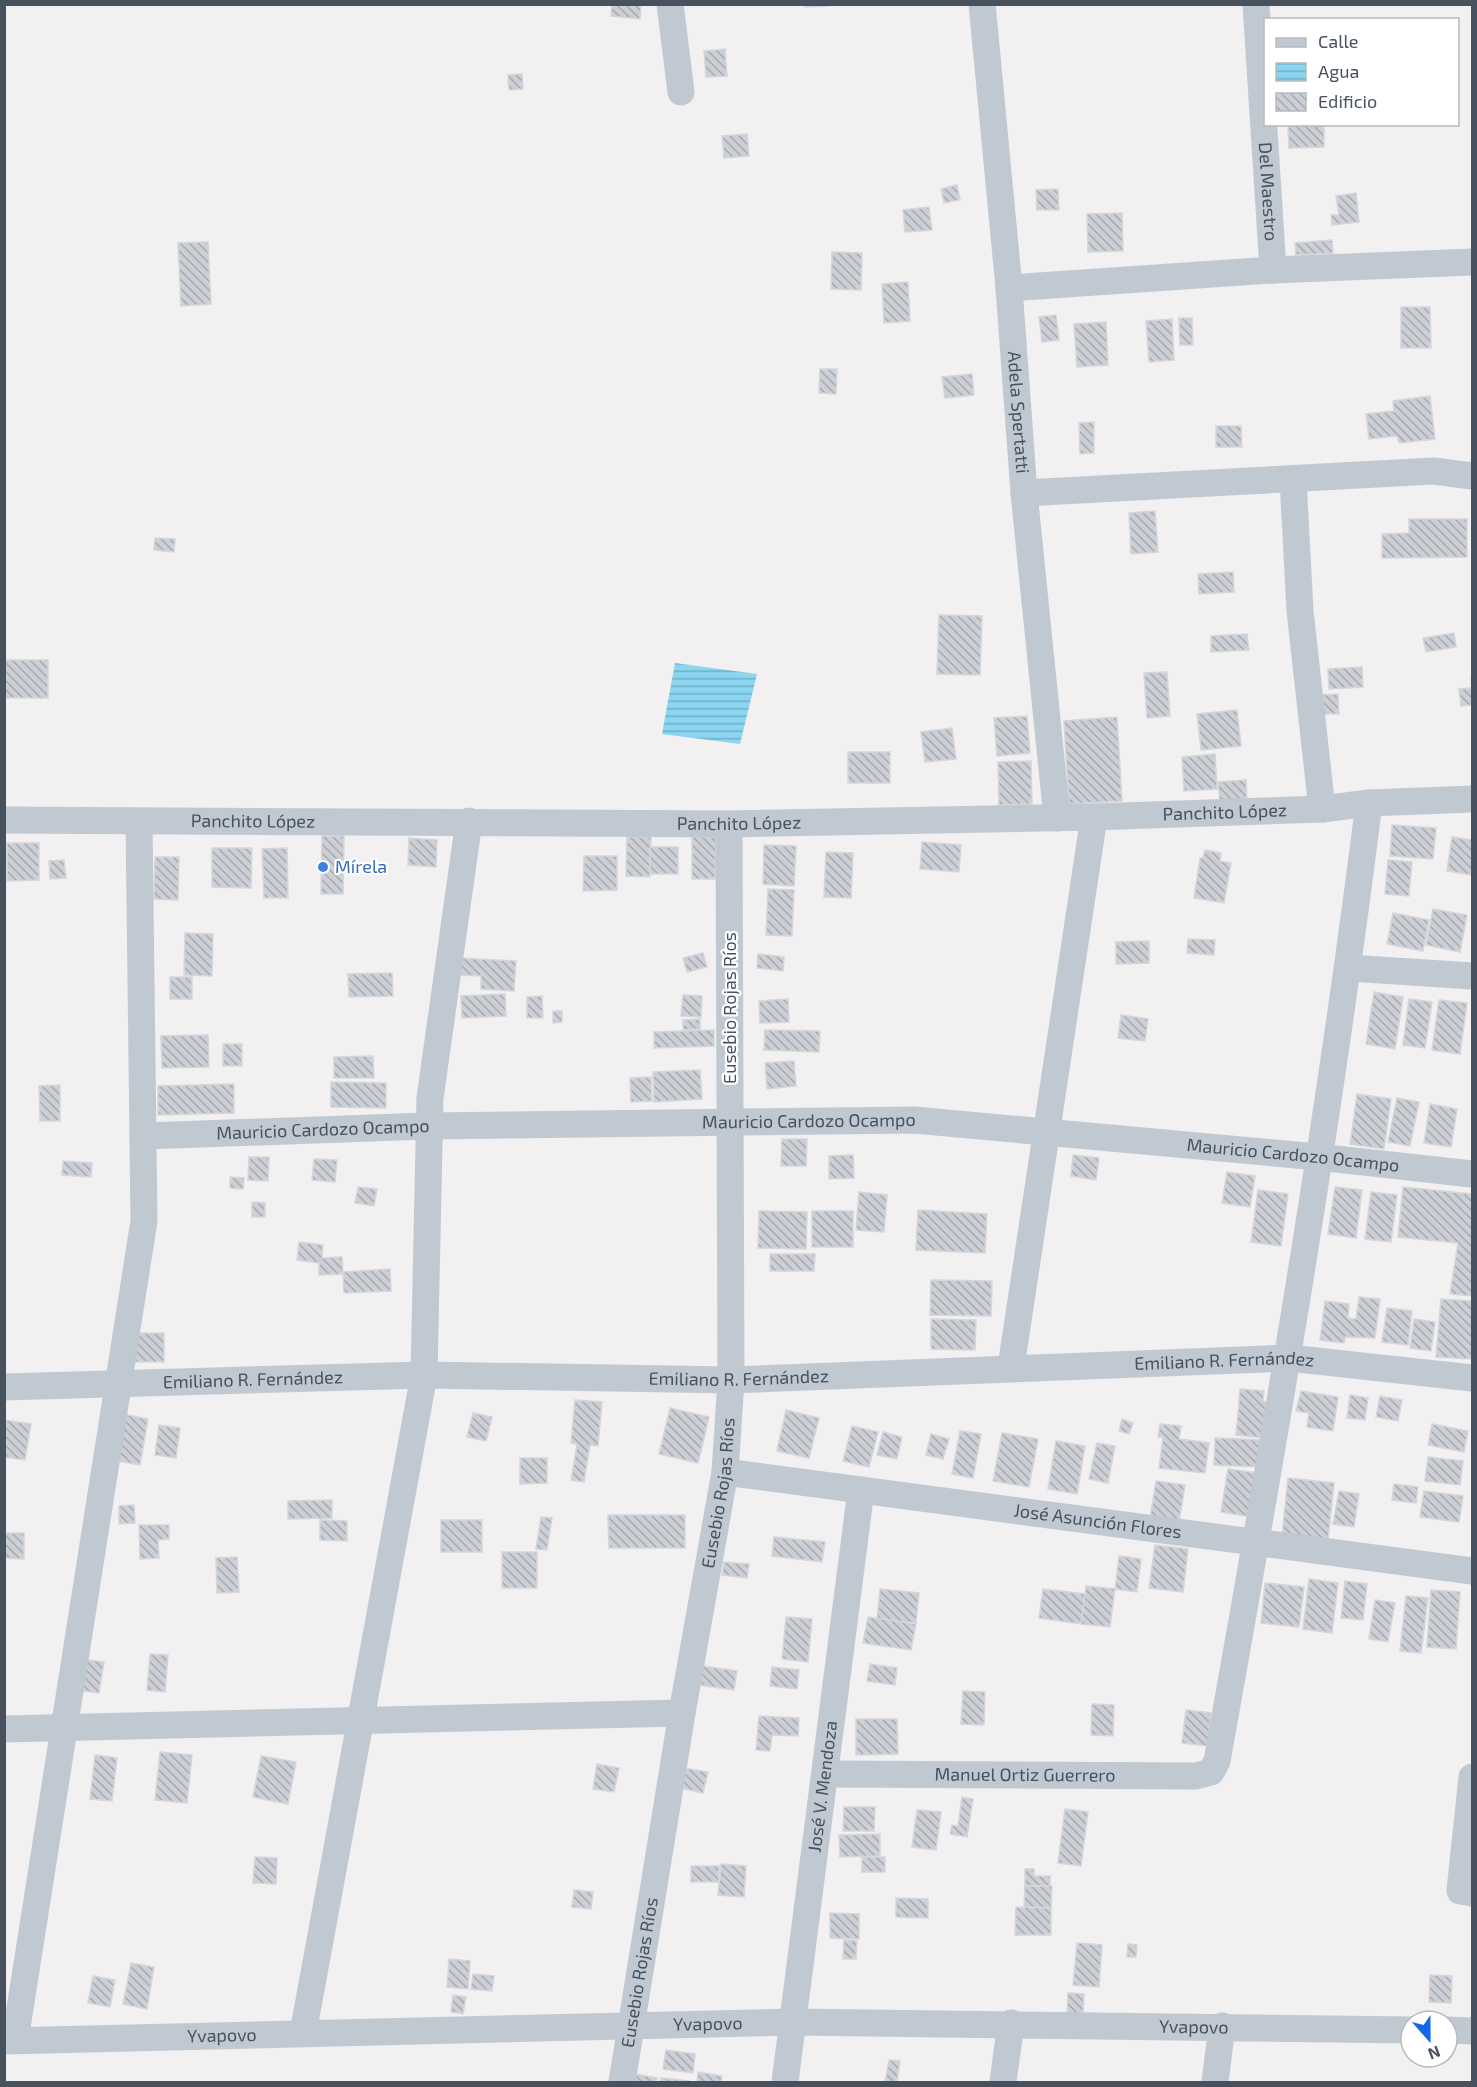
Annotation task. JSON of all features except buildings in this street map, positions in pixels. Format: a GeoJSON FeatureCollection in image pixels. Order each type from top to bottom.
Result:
{"type":"FeatureCollection","features":[{"type":"Feature","properties":{"kind":"street"},"geometry":{"type":"LineString","coordinates":[[670,4],[681,92]]}},
{"type":"Feature","properties":{"kind":"street","name":"Adela Spertatti"},"geometry":{"type":"LineString","coordinates":[[981,4],[1009,288],[1024,493],[1057,818]]}},
{"type":"Feature","properties":{"kind":"street","name":"Del Maestro"},"geometry":{"type":"LineString","coordinates":[[1256,4],[1273,270]]}},
{"type":"Feature","properties":{"kind":"street"},"geometry":{"type":"LineString","coordinates":[[1009,288],[1273,270],[1473,262]]}},
{"type":"Feature","properties":{"kind":"street"},"geometry":{"type":"LineString","coordinates":[[1024,493],[1434,471],[1473,476]]}},
{"type":"Feature","properties":{"kind":"street"},"geometry":{"type":"LineString","coordinates":[[1293,479],[1300,611],[1322,809]]}},
{"type":"Feature","properties":{"kind":"street","name":"Panchito López"},"geometry":{"type":"LineString","coordinates":[[4,820],[729,824],[1094,818],[1322,809],[1370,803],[1473,799]]}},
{"type":"Feature","properties":{"kind":"street"},"geometry":{"type":"LineString","coordinates":[[1257,1540],[1289,1358],[1318,1157],[1349,968],[1370,803]]}},
{"type":"Feature","properties":{"kind":"street"},"geometry":{"type":"LineString","coordinates":[[1011,1367],[1094,818]]}},
{"type":"Feature","properties":{"kind":"street"},"geometry":{"type":"LineString","coordinates":[[303,2033],[358,1722],[424,1375],[427,1126],[469,821]]}},
{"type":"Feature","properties":{"kind":"street"},"geometry":{"type":"LineString","coordinates":[[10,2041],[66,1727],[144,1221],[145,1136],[139,822]]}},
{"type":"Feature","properties":{"kind":"street","name":"Eusebio Rojas Ríos"},"geometry":{"type":"LineString","coordinates":[[622,2082],[682,1713],[725,1472],[731,1380],[729,824]]}},
{"type":"Feature","properties":{"kind":"street"},"geometry":{"type":"LineString","coordinates":[[1349,968],[1473,976]]}},
{"type":"Feature","properties":{"kind":"street","name":"Mauricio Cardozo Ocampo"},"geometry":{"type":"LineString","coordinates":[[145,1136],[427,1126],[914,1120],[1046,1130],[1473,1174]]}},
{"type":"Feature","properties":{"kind":"street","name":"Emiliano R. Fernández"},"geometry":{"type":"LineString","coordinates":[[4,1387],[424,1375],[731,1380],[1011,1367],[1289,1358],[1473,1378]]}},
{"type":"Feature","properties":{"kind":"street","name":"José Asunción Flores"},"geometry":{"type":"LineString","coordinates":[[725,1472],[1257,1540],[1473,1571]]}},
{"type":"Feature","properties":{"kind":"street","name":"José V. Mendoza"},"geometry":{"type":"LineString","coordinates":[[785,2082],[827,1774],[861,1490]]}},
{"type":"Feature","properties":{"kind":"street","name":"Manuel Ortiz Guerrero"},"geometry":{"type":"LineString","coordinates":[[827,1774],[1196,1776],[1211,1772],[1217,1761],[1257,1540]]}},
{"type":"Feature","properties":{"kind":"street"},"geometry":{"type":"LineString","coordinates":[[4,1729],[682,1713]]}},
{"type":"Feature","properties":{"kind":"street"},"geometry":{"type":"LineString","coordinates":[[1466,1892],[1473,1777]]}},
{"type":"Feature","properties":{"kind":"street","name":"Yvapovo"},"geometry":{"type":"LineString","coordinates":[[10,2041],[792,2022],[1399,2030]]}},
{"type":"Feature","properties":{"kind":"street"},"geometry":{"type":"LineString","coordinates":[[1003,2082],[1011,2023]]}},
{"type":"Feature","properties":{"kind":"street"},"geometry":{"type":"LineString","coordinates":[[1215,2082],[1222,2026]]}},
{"type":"Feature","properties":{"kind":"water"},"geometry":{"type":"Polygon","coordinates":[[[675,663],[757,674],[740,744],[662,734],[675,663]]]}},
{"type":"Feature","properties":{"kind":"place","name":"Mírela"},"geometry":{"type":"Point","coordinates":[323,867]}}]}
